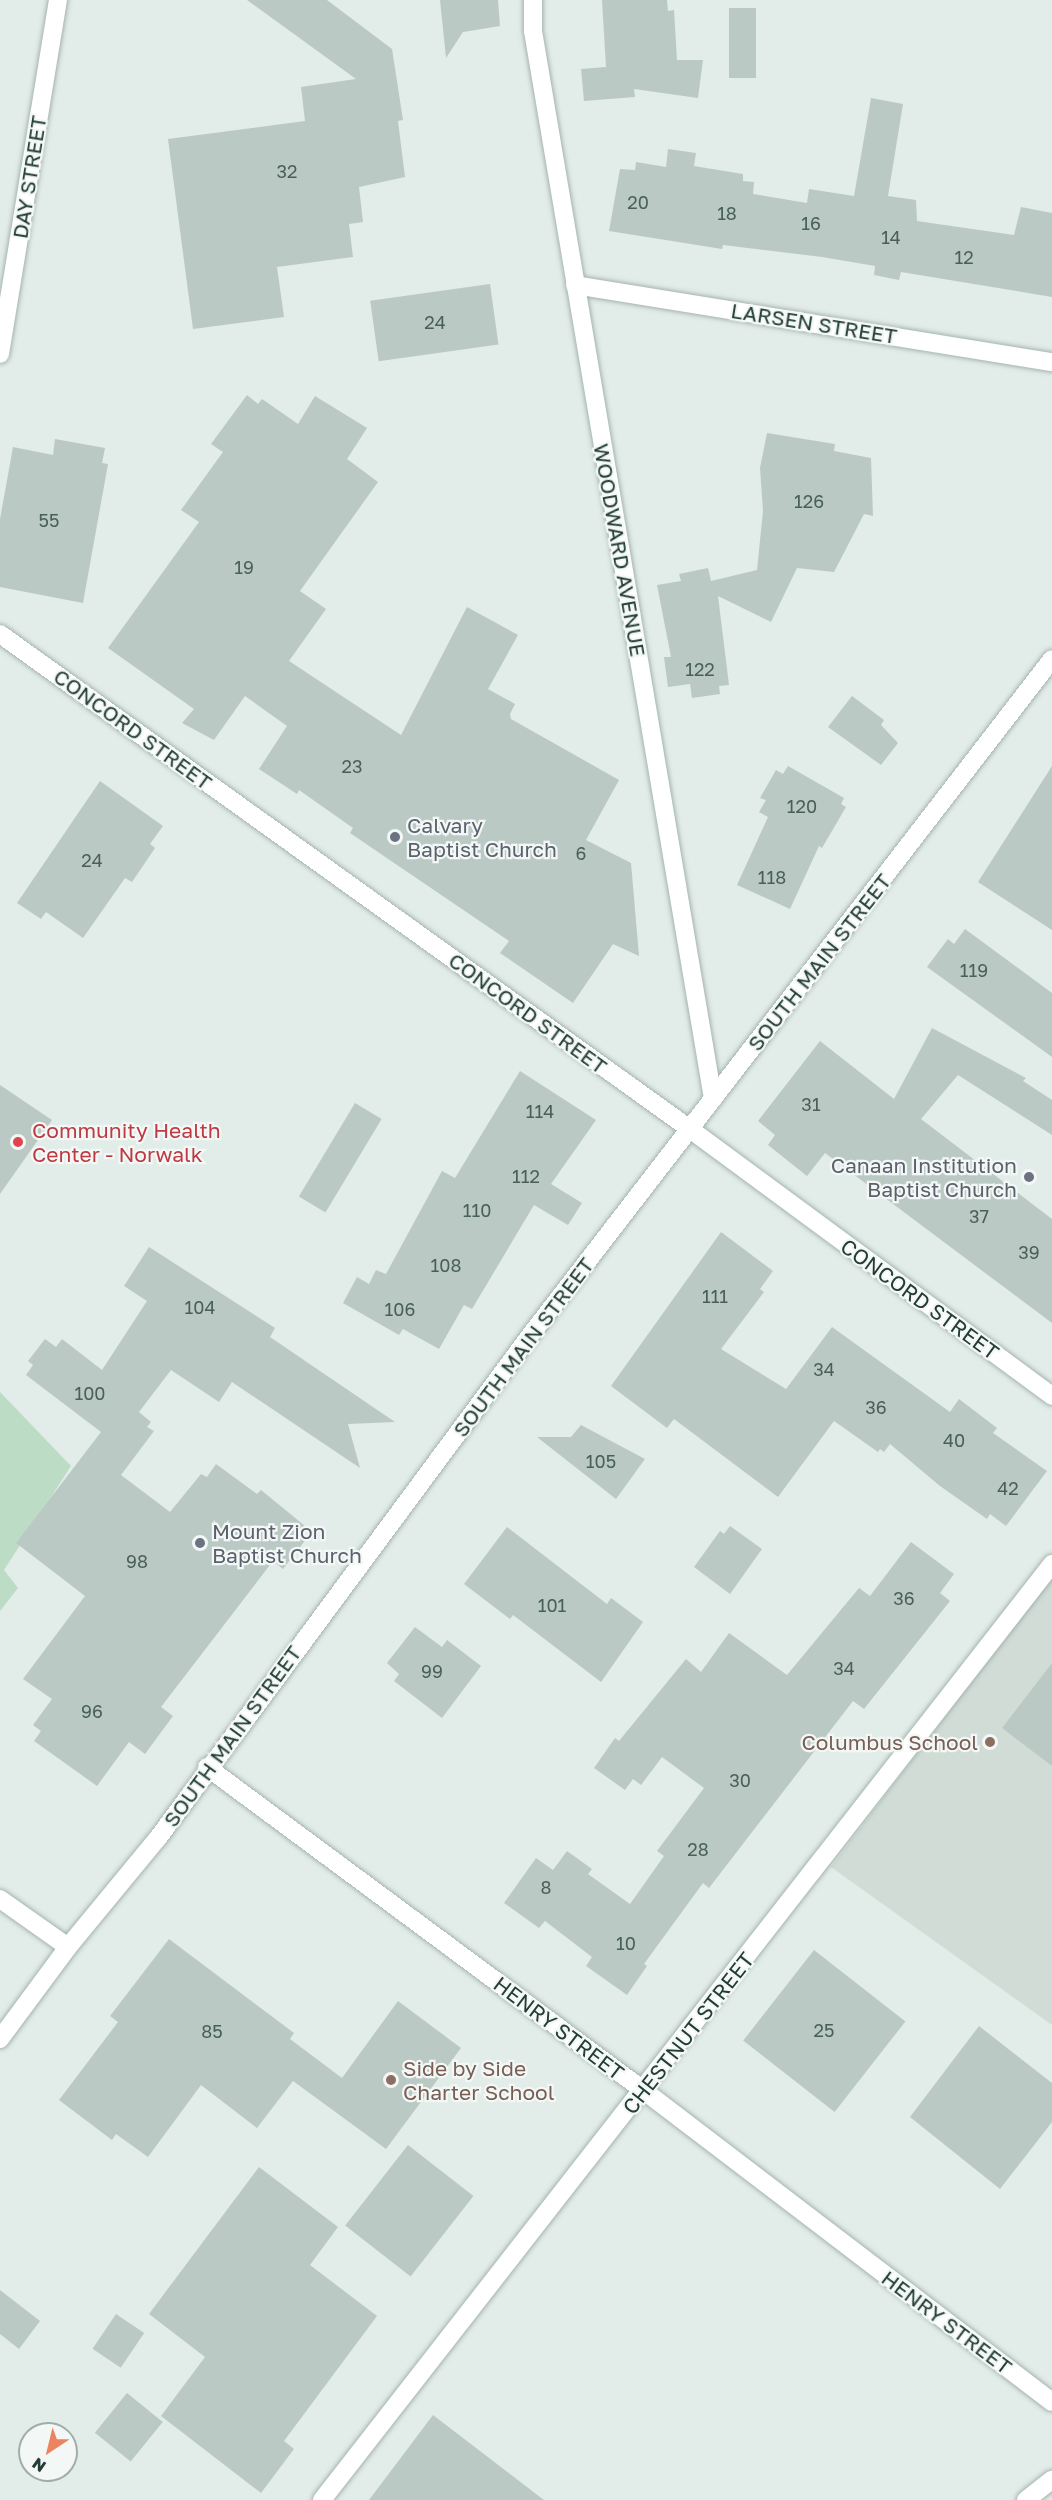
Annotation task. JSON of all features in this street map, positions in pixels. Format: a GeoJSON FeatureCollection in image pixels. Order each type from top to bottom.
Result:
{"type":"FeatureCollection","features":[{"type":"Feature","properties":{"kind":"street","name":"DAY STREET"},"geometry":{"type":"LineString","coordinates":[[0,354],[58,0]]}},
{"type":"Feature","properties":{"kind":"street","name":"WOODWARD AVENUE"},"geometry":{"type":"LineString","coordinates":[[533,0],[533,31],[713,1099]]}},
{"type":"Feature","properties":{"kind":"street","name":"LARSEN STREET"},"geometry":{"type":"LineString","coordinates":[[575,285],[1052,362]]}},
{"type":"Feature","properties":{"kind":"street","name":"CONCORD STREET"},"geometry":{"type":"LineString","coordinates":[[0,634],[690,1129],[1052,1396]]}},
{"type":"Feature","properties":{"kind":"street","name":"SOUTH MAIN STREET"},"geometry":{"type":"LineString","coordinates":[[0,2039],[68,1947],[158,1838],[207,1767],[529,1337],[1052,659]]}},
{"type":"Feature","properties":{"kind":"street","name":"CHESTNUT STREET"},"geometry":{"type":"LineString","coordinates":[[322,2500],[539,2216],[644,2090],[1052,1564]]}},
{"type":"Feature","properties":{"kind":"street","name":"HENRY STREET"},"geometry":{"type":"LineString","coordinates":[[207,1767],[644,2090],[1052,2402]]}},
{"type":"Feature","properties":{"kind":"street"},"geometry":{"type":"LineString","coordinates":[[0,1899],[68,1947]]}},
{"type":"Feature","properties":{"kind":"street"},"geometry":{"type":"LineString","coordinates":[[1026,2500],[1052,2480]]}},
{"type":"Feature","properties":{"kind":"shaded area","name":"Columbus School"},"geometry":{"type":"Polygon","coordinates":[[[1052,1575],[1052,2025],[831,1867],[1052,1575]]]}},
{"type":"Feature","properties":{"kind":"green space"},"geometry":{"type":"Polygon","coordinates":[[[0,1392],[71,1466],[4,1570],[18,1588],[0,1611],[0,1392]]]}},
{"type":"Feature","properties":{"kind":"building"},"geometry":{"type":"Polygon","coordinates":[[[247,0],[327,0],[392,49],[403,120],[398,121],[405,177],[359,187],[363,222],[349,224],[353,257],[277,267],[284,317],[193,329],[168,139],[305,121],[301,87],[356,79],[247,0]]]}},
{"type":"Feature","properties":{"kind":"building"},"geometry":{"type":"Polygon","coordinates":[[[440,0],[498,0],[500,26],[463,32],[446,58],[440,0]]]}},
{"type":"Feature","properties":{"kind":"building"},"geometry":{"type":"Polygon","coordinates":[[[602,0],[667,0],[668,11],[674,10],[677,60],[703,60],[698,98],[634,89],[635,97],[584,101],[581,69],[606,67],[602,0]]]}},
{"type":"Feature","properties":{"kind":"building"},"geometry":{"type":"Polygon","coordinates":[[[729,8],[756,8],[756,78],[729,78],[729,8]]]}},
{"type":"Feature","properties":{"kind":"building"},"geometry":{"type":"Polygon","coordinates":[[[871,98],[903,104],[888,196],[916,200],[917,221],[1014,235],[1021,207],[1052,213],[1052,297],[901,272],[899,280],[874,275],[875,266],[822,257],[723,245],[722,249],[609,231],[620,169],[635,170],[636,162],[666,167],[668,149],[696,153],[694,166],[743,174],[743,181],[754,182],[753,194],[807,203],[809,189],[854,196],[871,98]]]}},
{"type":"Feature","properties":{"kind":"building"},"geometry":{"type":"Polygon","coordinates":[[[490,284],[498,344],[379,361],[370,301],[490,284]]]}},
{"type":"Feature","properties":{"kind":"building"},"geometry":{"type":"Polygon","coordinates":[[[247,395],[258,404],[262,399],[298,424],[315,396],[367,428],[347,459],[378,482],[300,591],[326,609],[289,661],[401,735],[467,607],[518,635],[488,689],[515,704],[510,714],[511,719],[619,780],[586,840],[631,863],[639,956],[613,944],[573,1003],[500,953],[509,941],[350,833],[353,828],[299,790],[297,794],[259,769],[287,726],[245,696],[214,740],[182,723],[194,709],[108,648],[199,522],[181,510],[223,452],[211,444],[247,395]]]}},
{"type":"Feature","properties":{"kind":"building"},"geometry":{"type":"Polygon","coordinates":[[[767,433],[835,444],[834,451],[871,458],[873,516],[864,514],[834,572],[797,568],[771,622],[718,596],[729,685],[719,686],[720,694],[692,698],[690,684],[668,687],[664,657],[671,657],[657,585],[681,581],[679,574],[708,568],[711,581],[757,570],[763,511],[760,468],[767,433]]]}},
{"type":"Feature","properties":{"kind":"building"},"geometry":{"type":"Polygon","coordinates":[[[55,439],[105,448],[102,463],[108,464],[83,603],[0,587],[0,519],[13,447],[53,455],[55,439]]]}},
{"type":"Feature","properties":{"kind":"building"},"geometry":{"type":"Polygon","coordinates":[[[852,696],[884,720],[881,725],[898,743],[881,765],[828,727],[852,696]]]}},
{"type":"Feature","properties":{"kind":"building"},"geometry":{"type":"Polygon","coordinates":[[[788,766],[844,798],[841,804],[846,807],[822,848],[819,846],[790,909],[737,885],[768,817],[759,812],[766,800],[760,798],[776,770],[783,774],[788,766]]]}},
{"type":"Feature","properties":{"kind":"building"},"geometry":{"type":"Polygon","coordinates":[[[1052,766],[1052,930],[978,882],[1052,766]]]}},
{"type":"Feature","properties":{"kind":"building"},"geometry":{"type":"Polygon","coordinates":[[[100,781],[163,826],[150,844],[155,848],[132,882],[125,878],[83,938],[46,912],[41,919],[17,903],[100,781]]]}},
{"type":"Feature","properties":{"kind":"building"},"geometry":{"type":"Polygon","coordinates":[[[965,929],[1052,993],[1052,1057],[927,967],[948,939],[954,944],[965,929]]]}},
{"type":"Feature","properties":{"kind":"building"},"geometry":{"type":"Polygon","coordinates":[[[932,1028],[1026,1078],[1023,1081],[1052,1100],[1052,1135],[958,1075],[921,1119],[1052,1219],[1052,1323],[825,1153],[807,1176],[768,1145],[775,1135],[758,1121],[820,1041],[894,1099],[932,1028]]]}},
{"type":"Feature","properties":{"kind":"building"},"geometry":{"type":"Polygon","coordinates":[[[520,1071],[596,1120],[551,1184],[582,1203],[568,1225],[534,1205],[472,1309],[464,1305],[439,1349],[403,1329],[399,1335],[343,1303],[357,1277],[369,1284],[376,1270],[386,1274],[442,1171],[455,1178],[520,1071]]]}},
{"type":"Feature","properties":{"kind":"building","name":"Community Health Center - Norwalk"},"geometry":{"type":"Polygon","coordinates":[[[0,1085],[52,1120],[0,1194],[0,1085]]]}},
{"type":"Feature","properties":{"kind":"building"},"geometry":{"type":"Polygon","coordinates":[[[355,1103],[382,1119],[325,1212],[299,1196],[355,1103]]]}},
{"type":"Feature","properties":{"kind":"building"},"geometry":{"type":"Polygon","coordinates":[[[721,1232],[773,1271],[760,1289],[764,1292],[721,1349],[786,1389],[832,1327],[950,1412],[959,1399],[997,1428],[993,1433],[1047,1471],[1006,1526],[990,1514],[987,1519],[940,1486],[890,1444],[884,1452],[880,1449],[878,1452],[834,1421],[778,1497],[674,1419],[667,1428],[611,1386],[721,1232]]]}},
{"type":"Feature","properties":{"kind":"building"},"geometry":{"type":"Polygon","coordinates":[[[149,1247],[275,1328],[270,1337],[395,1422],[348,1424],[360,1468],[232,1382],[219,1402],[171,1370],[139,1412],[151,1422],[147,1427],[154,1431],[121,1475],[170,1512],[201,1474],[207,1477],[216,1464],[257,1494],[261,1490],[305,1526],[300,1532],[307,1538],[283,1569],[273,1561],[161,1707],[173,1716],[145,1754],[129,1742],[97,1786],[34,1741],[41,1731],[33,1725],[52,1699],[23,1679],[85,1596],[16,1543],[101,1432],[26,1375],[33,1365],[28,1361],[45,1339],[56,1347],[62,1339],[102,1370],[147,1301],[124,1286],[149,1247]]]}},
{"type":"Feature","properties":{"kind":"building"},"geometry":{"type":"Polygon","coordinates":[[[581,1425],[645,1459],[616,1499],[537,1437],[571,1437],[581,1425]]]}},
{"type":"Feature","properties":{"kind":"building"},"geometry":{"type":"Polygon","coordinates":[[[730,1526],[762,1549],[730,1594],[694,1567],[720,1531],[724,1534],[730,1526]]]}},
{"type":"Feature","properties":{"kind":"building"},"geometry":{"type":"Polygon","coordinates":[[[507,1527],[607,1604],[611,1598],[643,1622],[601,1682],[513,1615],[510,1619],[464,1584],[507,1527]]]}},
{"type":"Feature","properties":{"kind":"building"},"geometry":{"type":"Polygon","coordinates":[[[911,1542],[954,1574],[940,1593],[950,1601],[864,1709],[853,1701],[709,1888],[703,1883],[644,1964],[647,1966],[627,1995],[586,1966],[592,1957],[545,1921],[539,1928],[504,1903],[536,1858],[553,1870],[567,1851],[592,1869],[588,1874],[630,1904],[664,1856],[657,1851],[704,1788],[662,1757],[641,1785],[633,1779],[625,1790],[594,1768],[615,1738],[619,1741],[686,1659],[701,1672],[729,1633],[787,1675],[859,1588],[870,1596],[911,1542]]]}},
{"type":"Feature","properties":{"kind":"building"},"geometry":{"type":"Polygon","coordinates":[[[415,1627],[442,1647],[447,1640],[481,1666],[442,1718],[394,1681],[399,1674],[387,1663],[415,1627]]]}},
{"type":"Feature","properties":{"kind":"building"},"geometry":{"type":"Polygon","coordinates":[[[1052,1663],[1052,1766],[1002,1728],[1052,1663]]]}},
{"type":"Feature","properties":{"kind":"building"},"geometry":{"type":"Polygon","coordinates":[[[169,1939],[294,2033],[290,2039],[342,2078],[398,2001],[461,2048],[386,2149],[293,2081],[257,2128],[201,2085],[148,2157],[116,2134],[112,2140],[59,2100],[118,2022],[110,2016],[169,1939]]]}},
{"type":"Feature","properties":{"kind":"building"},"geometry":{"type":"Polygon","coordinates":[[[814,1950],[905,2021],[835,2112],[743,2041],[814,1950]]]}},
{"type":"Feature","properties":{"kind":"building"},"geometry":{"type":"Polygon","coordinates":[[[979,2026],[1052,2083],[1052,2122],[1000,2189],[910,2117],[979,2026]]]}},
{"type":"Feature","properties":{"kind":"building"},"geometry":{"type":"Polygon","coordinates":[[[408,2145],[473,2196],[411,2276],[345,2225],[408,2145]]]}},
{"type":"Feature","properties":{"kind":"building"},"geometry":{"type":"Polygon","coordinates":[[[259,2167],[338,2227],[310,2265],[377,2316],[284,2441],[294,2449],[261,2493],[161,2416],[205,2357],[149,2314],[259,2167]]]}},
{"type":"Feature","properties":{"kind":"building"},"geometry":{"type":"Polygon","coordinates":[[[0,2290],[40,2321],[19,2349],[0,2334],[0,2290]]]}},
{"type":"Feature","properties":{"kind":"building"},"geometry":{"type":"Polygon","coordinates":[[[116,2314],[144,2333],[121,2368],[93,2349],[116,2314]]]}},
{"type":"Feature","properties":{"kind":"building"},"geometry":{"type":"Polygon","coordinates":[[[127,2393],[163,2422],[131,2462],[95,2433],[127,2393]]]}},
{"type":"Feature","properties":{"kind":"building"},"geometry":{"type":"Polygon","coordinates":[[[433,2415],[544,2500],[369,2500],[433,2415]]]}},
{"type":"Feature","properties":{"kind":"place","name":"Calvary Baptist Church"},"geometry":{"type":"Point","coordinates":[395,837]}},
{"type":"Feature","properties":{"kind":"place","name":"Community Health Center - Norwalk"},"geometry":{"type":"Point","coordinates":[18,1142]}},
{"type":"Feature","properties":{"kind":"place","name":"Canaan Institution Baptist Church"},"geometry":{"type":"Point","coordinates":[1029,1177]}},
{"type":"Feature","properties":{"kind":"place","name":"Mount Zion Baptist Church"},"geometry":{"type":"Point","coordinates":[200,1543]}},
{"type":"Feature","properties":{"kind":"place","name":"Columbus School"},"geometry":{"type":"Point","coordinates":[990,1742]}},
{"type":"Feature","properties":{"kind":"place","name":"Side by Side Charter School"},"geometry":{"type":"Point","coordinates":[391,2080]}}]}
